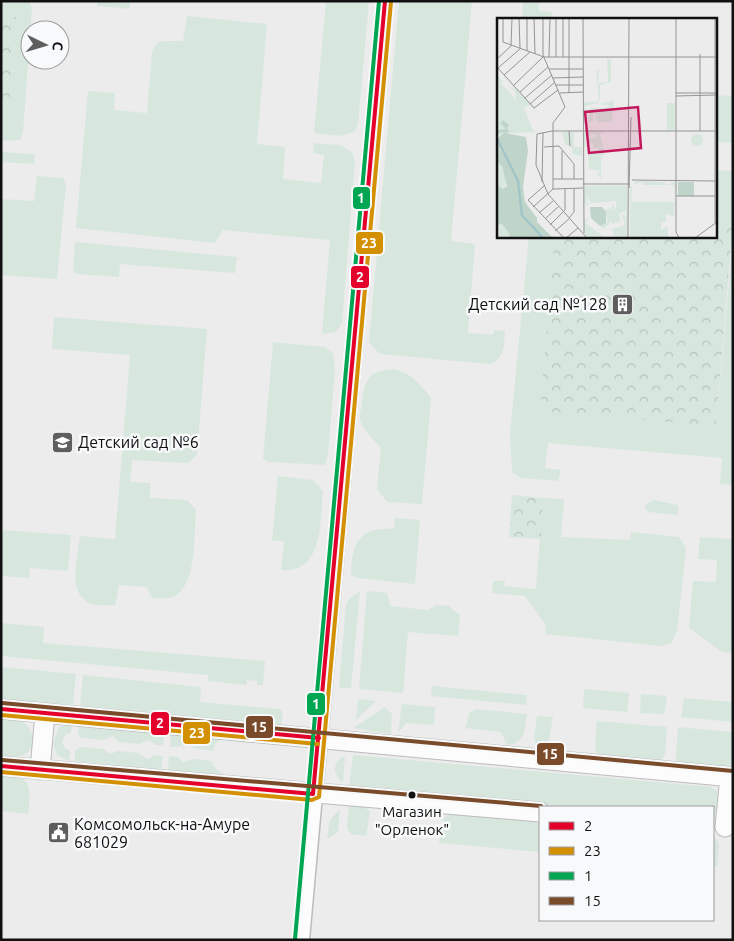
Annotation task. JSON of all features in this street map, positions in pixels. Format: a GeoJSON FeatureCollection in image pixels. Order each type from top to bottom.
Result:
{"type":"FeatureCollection","features":[{"type":"Feature","properties":{"kind":"main road"},"geometry":{"type":"LineString","coordinates":[[1,709],[732,777],[724,827]]}},
{"type":"Feature","properties":{"kind":"main road"},"geometry":{"type":"LineString","coordinates":[[40,770],[45,713]]}},
{"type":"Feature","properties":{"kind":"main road"},"geometry":{"type":"LineString","coordinates":[[1,766],[539,812]]}},
{"type":"Feature","properties":{"kind":"street"},"geometry":{"type":"LineString","coordinates":[[301,940],[385,1]]}},
{"type":"Feature","properties":{"kind":"green space"},"geometry":{"type":"Polygon","coordinates":[[[1,1],[29,1],[32,8],[31,20],[20,20],[20,70],[28,70],[23,133],[20,140],[1,141],[1,110],[9,111],[17,18],[1,16],[1,1]]]}},
{"type":"Feature","properties":{"kind":"green space"},"geometry":{"type":"Polygon","coordinates":[[[97,1],[130,1],[130,9],[97,6],[97,1]]]}},
{"type":"Feature","properties":{"kind":"green space"},"geometry":{"type":"Polygon","coordinates":[[[326,1],[369,1],[358,125],[354,132],[340,136],[314,133],[326,1]]]}},
{"type":"Feature","properties":{"kind":"green space"},"geometry":{"type":"Polygon","coordinates":[[[399,1],[472,1],[451,241],[475,244],[468,333],[493,335],[494,330],[505,331],[503,351],[498,359],[489,364],[380,354],[369,343],[399,1]]]}},
{"type":"Feature","properties":{"kind":"green space"},"geometry":{"type":"Polygon","coordinates":[[[523,1],[539,1],[539,11],[552,12],[551,18],[522,18],[523,1]]]}},
{"type":"Feature","properties":{"kind":"green space"},"geometry":{"type":"Polygon","coordinates":[[[1,16],[17,17],[9,111],[1,110],[1,16]]]}},
{"type":"Feature","properties":{"kind":"green space"},"geometry":{"type":"Polygon","coordinates":[[[187,16],[267,24],[257,144],[285,147],[283,179],[321,183],[324,155],[313,153],[314,143],[340,145],[352,152],[355,162],[342,323],[336,332],[322,334],[330,240],[223,230],[215,243],[76,228],[88,91],[115,93],[114,110],[147,113],[152,52],[157,43],[163,41],[183,41],[187,16]]]}},
{"type":"Feature","properties":{"kind":"green space"},"geometry":{"type":"Polygon","coordinates":[[[716,95],[733,96],[733,143],[716,142],[716,95]]]}},
{"type":"Feature","properties":{"kind":"green space"},"geometry":{"type":"Polygon","coordinates":[[[1,152],[35,154],[34,164],[1,162],[1,152]]]}},
{"type":"Feature","properties":{"kind":"green space"},"geometry":{"type":"Polygon","coordinates":[[[716,170],[733,171],[733,222],[716,221],[716,170]]]}},
{"type":"Feature","properties":{"kind":"green space"},"geometry":{"type":"Polygon","coordinates":[[[37,176],[63,178],[66,184],[57,279],[1,275],[1,199],[34,201],[37,176]]]}},
{"type":"Feature","properties":{"kind":"green space"},"geometry":{"type":"Polygon","coordinates":[[[716,221],[733,222],[716,426],[540,411],[555,238],[716,238],[716,221]]]}},
{"type":"Feature","properties":{"kind":"green space"},"geometry":{"type":"Polygon","coordinates":[[[529,238],[557,238],[716,426],[733,238],[733,485],[720,484],[722,458],[548,443],[545,468],[561,470],[558,481],[521,478],[512,472],[510,434],[529,238]]]}},
{"type":"Feature","properties":{"kind":"green space"},"geometry":{"type":"Polygon","coordinates":[[[75,242],[237,257],[235,273],[120,264],[119,277],[77,274],[73,270],[75,242]]]}},
{"type":"Feature","properties":{"kind":"green space"},"geometry":{"type":"Polygon","coordinates":[[[54,317],[207,329],[197,455],[188,463],[132,460],[130,482],[150,483],[150,498],[187,500],[196,509],[191,569],[182,590],[175,596],[170,598],[152,598],[147,587],[119,585],[115,606],[92,604],[84,600],[79,593],[75,574],[80,536],[115,539],[130,355],[52,349],[54,317]]]}},
{"type":"Feature","properties":{"kind":"green space"},"geometry":{"type":"Polygon","coordinates":[[[273,342],[324,347],[333,353],[335,369],[328,454],[325,465],[268,462],[263,459],[273,342]]]}},
{"type":"Feature","properties":{"kind":"green space"},"geometry":{"type":"Polygon","coordinates":[[[393,369],[410,376],[419,383],[431,398],[422,504],[387,502],[377,489],[381,448],[366,431],[360,420],[364,389],[369,378],[378,372],[393,369]]]}},
{"type":"Feature","properties":{"kind":"green space"},"geometry":{"type":"Polygon","coordinates":[[[278,476],[313,480],[323,491],[317,543],[305,563],[295,569],[281,570],[284,541],[272,541],[278,476]]]}},
{"type":"Feature","properties":{"kind":"green space"},"geometry":{"type":"Polygon","coordinates":[[[512,495],[543,498],[541,539],[509,537],[512,495]]]}},
{"type":"Feature","properties":{"kind":"green space"},"geometry":{"type":"Polygon","coordinates":[[[543,498],[564,499],[561,537],[630,540],[631,532],[679,537],[686,548],[677,631],[671,643],[661,646],[546,634],[545,624],[525,596],[493,593],[494,581],[505,581],[504,586],[536,589],[543,498]]]}},
{"type":"Feature","properties":{"kind":"green space"},"geometry":{"type":"Polygon","coordinates":[[[654,500],[677,505],[679,509],[677,515],[649,512],[645,509],[645,505],[654,500]]]}},
{"type":"Feature","properties":{"kind":"green space"},"geometry":{"type":"Polygon","coordinates":[[[395,518],[420,520],[415,584],[358,578],[351,574],[353,554],[359,539],[372,531],[394,529],[395,518]]]}},
{"type":"Feature","properties":{"kind":"green space"},"geometry":{"type":"Polygon","coordinates":[[[1,530],[71,535],[68,571],[30,568],[29,578],[1,576],[1,530]]]}},
{"type":"Feature","properties":{"kind":"green space"},"geometry":{"type":"Polygon","coordinates":[[[700,537],[733,539],[733,653],[722,652],[689,628],[693,581],[716,582],[717,560],[698,559],[700,537]]]}},
{"type":"Feature","properties":{"kind":"green space"},"geometry":{"type":"Polygon","coordinates":[[[360,591],[351,688],[339,688],[346,604],[349,599],[360,591]]]}},
{"type":"Feature","properties":{"kind":"green space"},"geometry":{"type":"Polygon","coordinates":[[[367,591],[387,593],[390,606],[428,610],[437,605],[449,606],[460,615],[458,636],[408,632],[403,693],[359,689],[367,591]]]}},
{"type":"Feature","properties":{"kind":"green space"},"geometry":{"type":"Polygon","coordinates":[[[1,623],[44,627],[43,643],[265,661],[263,685],[257,685],[257,681],[247,680],[246,685],[208,681],[208,675],[1,656],[1,623]]]}},
{"type":"Feature","properties":{"kind":"green space"},"geometry":{"type":"Polygon","coordinates":[[[1,667],[76,674],[73,705],[1,699],[1,667]]]}},
{"type":"Feature","properties":{"kind":"green space"},"geometry":{"type":"Polygon","coordinates":[[[83,675],[201,687],[200,702],[279,709],[283,712],[281,725],[80,706],[83,675]]]}},
{"type":"Feature","properties":{"kind":"green space"},"geometry":{"type":"Polygon","coordinates":[[[432,686],[527,695],[526,705],[431,696],[432,686]]]}},
{"type":"Feature","properties":{"kind":"green space"},"geometry":{"type":"Polygon","coordinates":[[[584,689],[629,693],[627,712],[583,708],[584,689]]]}},
{"type":"Feature","properties":{"kind":"green space"},"geometry":{"type":"Polygon","coordinates":[[[641,694],[667,696],[664,714],[640,713],[641,694]]]}},
{"type":"Feature","properties":{"kind":"green space"},"geometry":{"type":"Polygon","coordinates":[[[684,698],[733,702],[733,722],[681,717],[684,698]]]}},
{"type":"Feature","properties":{"kind":"green space"},"geometry":{"type":"Polygon","coordinates":[[[358,699],[376,701],[356,720],[358,699]]]}},
{"type":"Feature","properties":{"kind":"green space"},"geometry":{"type":"Polygon","coordinates":[[[402,704],[435,707],[434,725],[406,723],[398,733],[402,704]]]}},
{"type":"Feature","properties":{"kind":"green space"},"geometry":{"type":"Polygon","coordinates":[[[385,707],[392,714],[391,734],[353,728],[385,707]]]}},
{"type":"Feature","properties":{"kind":"green space"},"geometry":{"type":"Polygon","coordinates":[[[476,709],[527,714],[525,730],[521,739],[507,745],[501,732],[465,728],[470,712],[476,709]]]}},
{"type":"Feature","properties":{"kind":"green space"},"geometry":{"type":"Polygon","coordinates":[[[1,715],[15,716],[27,725],[33,736],[31,748],[21,756],[1,756],[1,715]]]}},
{"type":"Feature","properties":{"kind":"green space"},"geometry":{"type":"Polygon","coordinates":[[[537,716],[553,717],[548,746],[538,753],[534,737],[537,716]]]}},
{"type":"Feature","properties":{"kind":"green space"},"geometry":{"type":"Polygon","coordinates":[[[597,721],[667,727],[665,754],[660,763],[598,755],[595,749],[597,721]]]}},
{"type":"Feature","properties":{"kind":"green space"},"geometry":{"type":"Polygon","coordinates":[[[72,722],[71,732],[65,735],[62,742],[64,747],[70,751],[69,761],[57,755],[53,743],[59,727],[72,722]]]}},
{"type":"Feature","properties":{"kind":"green space"},"geometry":{"type":"Polygon","coordinates":[[[79,723],[165,730],[163,745],[156,745],[148,740],[140,744],[119,742],[113,736],[103,740],[81,738],[78,733],[79,723]]]}},
{"type":"Feature","properties":{"kind":"green space"},"geometry":{"type":"Polygon","coordinates":[[[678,727],[733,732],[733,773],[680,765],[676,759],[678,727]]]}},
{"type":"Feature","properties":{"kind":"green space"},"geometry":{"type":"Polygon","coordinates":[[[171,731],[224,738],[216,743],[213,751],[193,748],[186,744],[170,747],[171,731]]]}},
{"type":"Feature","properties":{"kind":"green space"},"geometry":{"type":"Polygon","coordinates":[[[80,747],[103,749],[110,754],[118,751],[139,753],[147,759],[155,755],[163,756],[161,770],[75,761],[75,751],[80,747]]]}},
{"type":"Feature","properties":{"kind":"green space"},"geometry":{"type":"Polygon","coordinates":[[[353,755],[711,787],[722,793],[719,812],[714,815],[714,806],[563,806],[349,788],[353,755]]]}},
{"type":"Feature","properties":{"kind":"green space"},"geometry":{"type":"Polygon","coordinates":[[[169,756],[177,757],[183,762],[193,759],[211,761],[217,770],[227,777],[168,770],[169,756]]]}},
{"type":"Feature","properties":{"kind":"green space"},"geometry":{"type":"Polygon","coordinates":[[[345,756],[343,783],[337,776],[335,769],[337,762],[345,756]]]}},
{"type":"Feature","properties":{"kind":"green space"},"geometry":{"type":"Polygon","coordinates":[[[1,773],[24,780],[28,784],[30,795],[28,814],[1,811],[1,773]]]}},
{"type":"Feature","properties":{"kind":"green space"},"geometry":{"type":"Polygon","coordinates":[[[349,805],[365,807],[370,812],[366,836],[351,834],[347,828],[349,805]]]}},
{"type":"Feature","properties":{"kind":"green space"},"geometry":{"type":"Polygon","coordinates":[[[340,809],[338,832],[327,839],[330,820],[340,809]]]}},
{"type":"Feature","properties":{"kind":"green space"},"geometry":{"type":"Polygon","coordinates":[[[450,813],[539,820],[539,852],[439,843],[443,819],[450,813]]]}},
{"type":"Feature","properties":{"kind":"green space"},"geometry":{"type":"Polygon","coordinates":[[[714,836],[719,844],[717,867],[714,866],[714,836]]]}},
{"type":"Feature","properties":{"kind":"transit line","name":"1"},"geometry":{"type":"LineString","coordinates":[[295,939],[379,1]]}},
{"type":"Feature","properties":{"kind":"transit line","name":"2"},"geometry":{"type":"LineString","coordinates":[[1,766],[313,794],[385,1]]}},
{"type":"Feature","properties":{"kind":"transit line","name":"23"},"geometry":{"type":"LineString","coordinates":[[1,772],[312,800],[319,797],[391,2]]}},
{"type":"Feature","properties":{"kind":"transit line","name":"15"},"geometry":{"type":"LineString","coordinates":[[2,703],[733,771]]}},
{"type":"Feature","properties":{"kind":"transit line","name":"2"},"geometry":{"type":"LineString","coordinates":[[1,709],[319,738]]}},
{"type":"Feature","properties":{"kind":"transit line","name":"23"},"geometry":{"type":"LineString","coordinates":[[1,715],[318,744]]}},
{"type":"Feature","properties":{"kind":"transit line","name":"15"},"geometry":{"type":"LineString","coordinates":[[2,760],[541,806]]}},
{"type":"Feature","properties":{"kind":"place","name":"Детский сад №128"},"geometry":{"type":"Point","coordinates":[623,304]}},
{"type":"Feature","properties":{"kind":"place","name":"Детский сад №6"},"geometry":{"type":"Point","coordinates":[62,442]}},
{"type":"Feature","properties":{"kind":"place","name":"Магазин \"Орленок\""},"geometry":{"type":"Point","coordinates":[412,795]}},
{"type":"Feature","properties":{"kind":"place","name":"Комсомольск-на-Амуре 681029"},"geometry":{"type":"Point","coordinates":[58,833]}}]}
